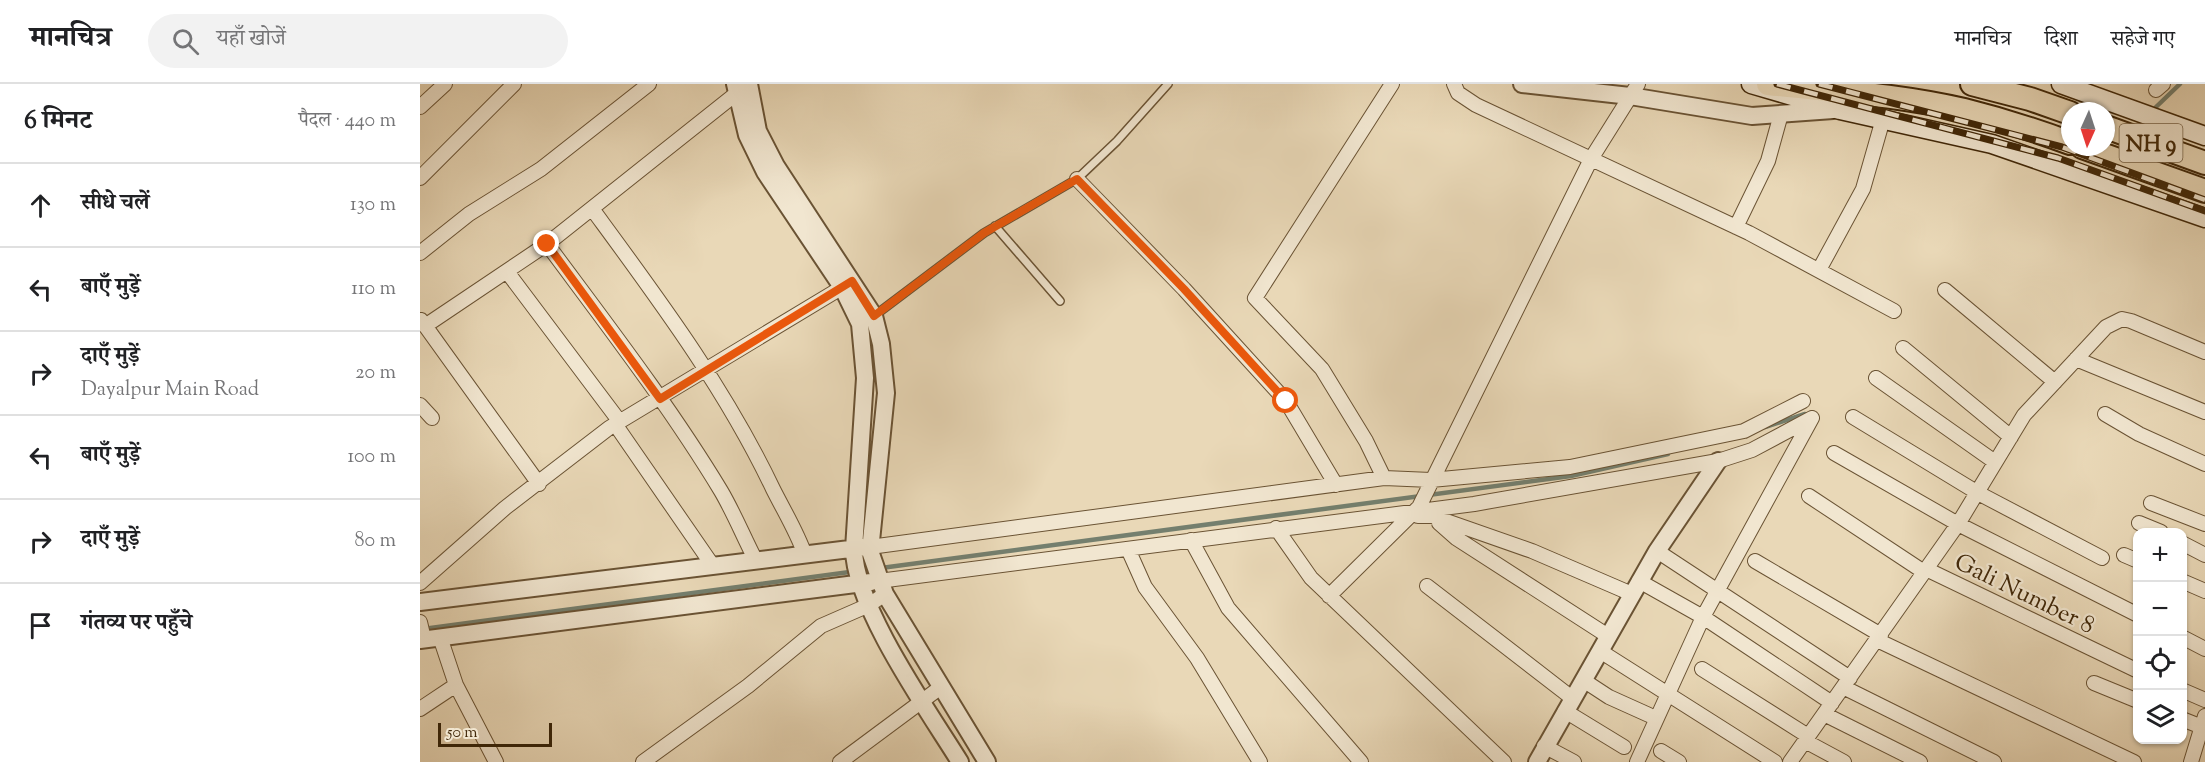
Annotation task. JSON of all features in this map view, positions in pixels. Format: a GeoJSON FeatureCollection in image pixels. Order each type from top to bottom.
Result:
{"type":"FeatureCollection","features":[{"type":"Feature","properties":{"kind":"highway"},"geometry":{"type":"LineString","coordinates":[[1768,84],[1902,99],[1963,110],[2020,125],[2061,140]]}},
{"type":"Feature","properties":{"kind":"highway"},"geometry":{"type":"LineString","coordinates":[[1972,84],[2061,110]]}},
{"type":"Feature","properties":{"kind":"highway","name":"NH 9"},"geometry":{"type":"LineString","coordinates":[[2115,130],[2200,162]]}},
{"type":"Feature","properties":{"kind":"highway","name":"NH 9"},"geometry":{"type":"LineString","coordinates":[[2107,156],[2205,191]]}},
{"type":"Feature","properties":{"kind":"main road"},"geometry":{"type":"LineString","coordinates":[[1751,84],[1840,110],[1992,144],[2205,218]]}},
{"type":"Feature","properties":{"kind":"main road"},"geometry":{"type":"LineString","coordinates":[[2061,84],[2205,136]]}},
{"type":"Feature","properties":{"kind":"street"},"geometry":{"type":"LineString","coordinates":[[420,107],[445,84]]}},
{"type":"Feature","properties":{"kind":"street"},"geometry":{"type":"LineString","coordinates":[[420,178],[514,84]]}},
{"type":"Feature","properties":{"kind":"street"},"geometry":{"type":"LineString","coordinates":[[420,253],[468,214],[541,169],[649,84]]}},
{"type":"Feature","properties":{"kind":"street"},"geometry":{"type":"LineString","coordinates":[[1384,478],[1366,441],[1322,369],[1256,298],[1392,84]]}},
{"type":"Feature","properties":{"kind":"street"},"geometry":{"type":"LineString","coordinates":[[1454,84],[1458,93],[1476,105],[1736,226],[1894,311]]}},
{"type":"Feature","properties":{"kind":"street"},"geometry":{"type":"LineString","coordinates":[[1522,84],[1634,90],[1752,116],[1840,110]]}},
{"type":"Feature","properties":{"kind":"street"},"geometry":{"type":"LineString","coordinates":[[539,484],[423,322],[508,273],[593,210],[740,87],[758,131],[776,166],[847,284],[874,316],[881,344],[886,393],[862,550],[987,762]]}},
{"type":"Feature","properties":{"kind":"street"},"geometry":{"type":"LineString","coordinates":[[1329,596],[1416,512],[1591,159],[1634,90]]}},
{"type":"Feature","properties":{"kind":"street"},"geometry":{"type":"LineString","coordinates":[[1736,226],[1768,160],[1781,114]]}},
{"type":"Feature","properties":{"kind":"street"},"geometry":{"type":"LineString","coordinates":[[1819,270],[1863,189],[1883,119]]}},
{"type":"Feature","properties":{"kind":"street"},"geometry":{"type":"LineString","coordinates":[[1077,179],[1184,289],[1286,401],[1336,485]]}},
{"type":"Feature","properties":{"kind":"street"},"geometry":{"type":"LineString","coordinates":[[593,210],[679,326],[707,368],[758,454],[806,555]]}},
{"type":"Feature","properties":{"kind":"street"},"geometry":{"type":"LineString","coordinates":[[547,244],[660,399],[722,494],[756,561]]}},
{"type":"Feature","properties":{"kind":"street"},"geometry":{"type":"LineString","coordinates":[[508,273],[617,423],[713,566]]}},
{"type":"Feature","properties":{"kind":"street"},"geometry":{"type":"LineString","coordinates":[[420,583],[505,508],[617,423],[847,284]]}},
{"type":"Feature","properties":{"kind":"street"},"geometry":{"type":"LineString","coordinates":[[847,284],[860,324],[865,378],[860,579],[869,605],[922,701],[960,762]]}},
{"type":"Feature","properties":{"kind":"street"},"geometry":{"type":"LineString","coordinates":[[1945,290],[2055,382]]}},
{"type":"Feature","properties":{"kind":"street"},"geometry":{"type":"LineString","coordinates":[[1790,762],[1958,524],[2024,416],[2106,327],[2122,320],[2205,352]]}},
{"type":"Feature","properties":{"kind":"street"},"geometry":{"type":"LineString","coordinates":[[1903,348],[2011,436]]}},
{"type":"Feature","properties":{"kind":"street"},"geometry":{"type":"LineString","coordinates":[[2076,359],[2205,412]]}},
{"type":"Feature","properties":{"kind":"street"},"geometry":{"type":"LineString","coordinates":[[1876,378],[1995,462]]}},
{"type":"Feature","properties":{"kind":"street"},"geometry":{"type":"LineString","coordinates":[[420,602],[862,550],[1384,478],[1428,486],[1570,467],[1744,431],[1803,401]]}},
{"type":"Feature","properties":{"kind":"street"},"geometry":{"type":"LineString","coordinates":[[420,405],[432,418]]}},
{"type":"Feature","properties":{"kind":"street"},"geometry":{"type":"LineString","coordinates":[[2105,414],[2139,434],[2205,464]]}},
{"type":"Feature","properties":{"kind":"street"},"geometry":{"type":"LineString","coordinates":[[1853,417],[1978,493],[2102,558]]}},
{"type":"Feature","properties":{"kind":"street"},"geometry":{"type":"LineString","coordinates":[[496,762],[456,686],[425,635],[860,579],[880,582],[1276,528],[1474,504],[1718,461],[1752,450],[1812,418],[1703,617],[1637,762]]}},
{"type":"Feature","properties":{"kind":"street"},"geometry":{"type":"LineString","coordinates":[[1834,453],[1958,524],[2133,612]]}},
{"type":"Feature","properties":{"kind":"street"},"geometry":{"type":"LineString","coordinates":[[1537,762],[1544,746],[1657,551],[1718,461]]}},
{"type":"Feature","properties":{"kind":"street","name":"Gali Number 8"},"geometry":{"type":"LineString","coordinates":[[1809,496],[1925,571],[2133,669]]}},
{"type":"Feature","properties":{"kind":"street"},"geometry":{"type":"LineString","coordinates":[[2151,503],[2205,524]]}},
{"type":"Feature","properties":{"kind":"street"},"geometry":{"type":"LineString","coordinates":[[1416,512],[1432,516],[1456,538],[1604,644],[1666,695],[1775,762]]}},
{"type":"Feature","properties":{"kind":"street"},"geometry":{"type":"LineString","coordinates":[[1435,519],[1636,587],[1703,617],[1828,708],[1920,762]]}},
{"type":"Feature","properties":{"kind":"street"},"geometry":{"type":"LineString","coordinates":[[2139,523],[2151,528]]}},
{"type":"Feature","properties":{"kind":"street"},"geometry":{"type":"LineString","coordinates":[[1276,528],[1311,579],[1504,762]]}},
{"type":"Feature","properties":{"kind":"street"},"geometry":{"type":"LineString","coordinates":[[1191,540],[1228,608],[1361,762]]}},
{"type":"Feature","properties":{"kind":"street"},"geometry":{"type":"LineString","coordinates":[[2187,546],[2205,555]]}},
{"type":"Feature","properties":{"kind":"street"},"geometry":{"type":"LineString","coordinates":[[1128,549],[1145,587],[1197,658],[1260,762]]}},
{"type":"Feature","properties":{"kind":"street"},"geometry":{"type":"LineString","coordinates":[[1657,551],[1847,682],[1994,762]]}},
{"type":"Feature","properties":{"kind":"street"},"geometry":{"type":"LineString","coordinates":[[2124,555],[2133,559]]}},
{"type":"Feature","properties":{"kind":"street"},"geometry":{"type":"LineString","coordinates":[[1755,561],[1879,638],[2134,762]]}},
{"type":"Feature","properties":{"kind":"street"},"geometry":{"type":"LineString","coordinates":[[643,762],[748,686],[821,626],[869,605],[880,582]]}},
{"type":"Feature","properties":{"kind":"street"},"geometry":{"type":"LineString","coordinates":[[2184,582],[2205,591]]}},
{"type":"Feature","properties":{"kind":"street"},"geometry":{"type":"LineString","coordinates":[[1427,586],[1568,705],[1624,747]]}},
{"type":"Feature","properties":{"kind":"street"},"geometry":{"type":"LineString","coordinates":[[2187,640],[2205,649]]}},
{"type":"Feature","properties":{"kind":"street"},"geometry":{"type":"LineString","coordinates":[[1702,669],[1844,762]]}},
{"type":"Feature","properties":{"kind":"street"},"geometry":{"type":"LineString","coordinates":[[1583,680],[1609,697],[1649,715]]}},
{"type":"Feature","properties":{"kind":"street"},"geometry":{"type":"LineString","coordinates":[[2094,683],[2133,699]]}},
{"type":"Feature","properties":{"kind":"street"},"geometry":{"type":"LineString","coordinates":[[420,709],[456,686]]}},
{"type":"Feature","properties":{"kind":"street"},"geometry":{"type":"LineString","coordinates":[[840,762],[941,687]]}},
{"type":"Feature","properties":{"kind":"street"},"geometry":{"type":"LineString","coordinates":[[2187,692],[2205,700]]}},
{"type":"Feature","properties":{"kind":"street"},"geometry":{"type":"LineString","coordinates":[[2187,722],[2203,730],[2191,762]]}},
{"type":"Feature","properties":{"kind":"street"},"geometry":{"type":"LineString","coordinates":[[1544,746],[1574,762]]}},
{"type":"Feature","properties":{"kind":"street"},"geometry":{"type":"LineString","coordinates":[[1661,751],[1679,762]]}},
{"type":"Feature","properties":{"kind":"lane"},"geometry":{"type":"LineString","coordinates":[[874,316],[995,226],[1077,179],[1117,141],[1168,84]]}},
{"type":"Feature","properties":{"kind":"lane"},"geometry":{"type":"LineString","coordinates":[[995,226],[1060,301]]}},
{"type":"Feature","properties":{"kind":"waterway"},"geometry":{"type":"LineString","coordinates":[[2156,107],[2180,84]]}},
{"type":"Feature","properties":{"kind":"waterway"},"geometry":{"type":"LineString","coordinates":[[1765,427],[1805,414]]}},
{"type":"Feature","properties":{"kind":"waterway"},"geometry":{"type":"LineString","coordinates":[[881,568],[1571,476],[1668,454]]}},
{"type":"Feature","properties":{"kind":"waterway"},"geometry":{"type":"LineString","coordinates":[[423,629],[872,569]]}},
{"type":"Feature","properties":{"kind":"railway"},"geometry":{"type":"LineString","coordinates":[[1777,84],[2058,158],[2205,211]]}},
{"type":"Feature","properties":{"kind":"railway"},"geometry":{"type":"LineString","coordinates":[[1819,84],[2062,147],[2205,200]]}},
{"type":"Feature","properties":{"kind":"route"},"geometry":{"type":"LineString","coordinates":[[547,244],[660,399],[713,364],[852,281],[874,316],[984,233],[1077,179],[1184,289],[1286,401]]}}]}
